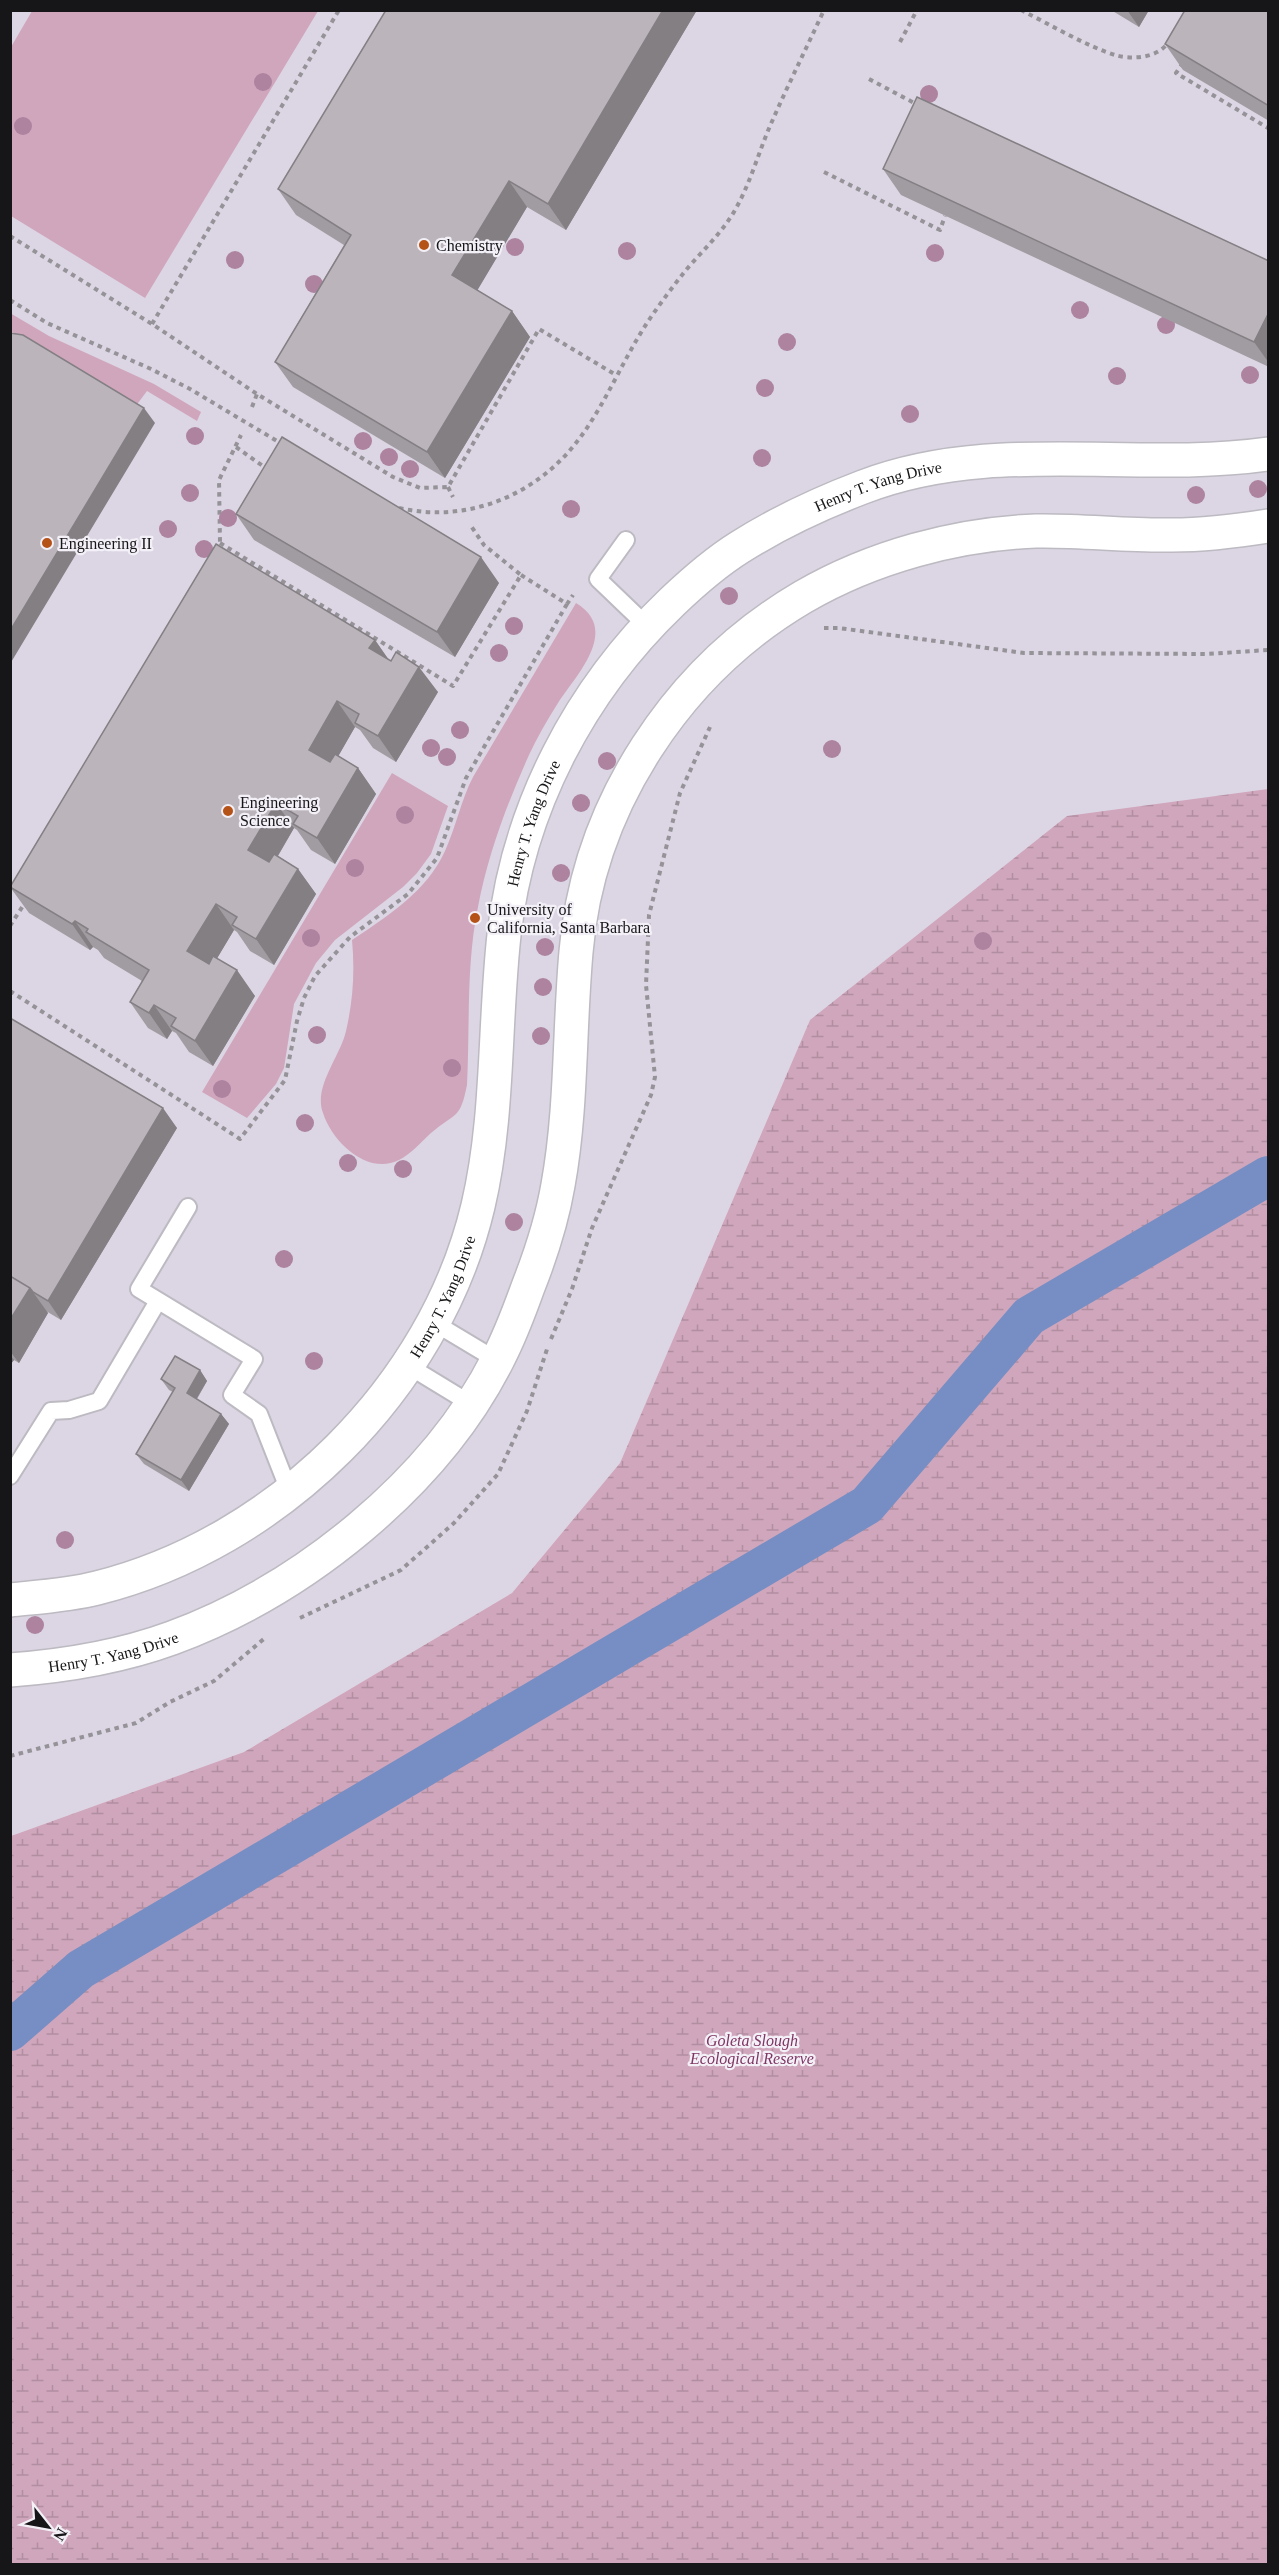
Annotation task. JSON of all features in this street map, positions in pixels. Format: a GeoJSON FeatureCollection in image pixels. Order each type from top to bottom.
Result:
{"type":"FeatureCollection","features":[{"type":"Feature","properties":{"kind":"main road","name":"Henry T. Yang Drive"},"geometry":{"type":"LineString","coordinates":[[10,1600],[94,1590],[147,1574],[197,1552],[245,1525],[290,1493],[332,1457],[369,1416],[407,1365],[432,1323],[462,1258],[478,1208],[490,1147],[504,933],[514,876],[539,795],[572,727],[613,666],[648,626],[694,582],[737,549],[794,517],[865,486],[942,464],[1030,458],[1174,461],[1269,454]]}},
{"type":"Feature","properties":{"kind":"main road","name":"Henry T. Yang Drive"},"geometry":{"type":"LineString","coordinates":[[10,1670],[54,1666],[111,1656],[170,1639],[224,1616],[278,1588],[364,1525],[400,1490],[445,1439],[471,1404],[498,1361],[544,1246],[558,1188],[565,1137],[576,947],[593,864],[602,834],[628,776],[657,732],[704,675],[750,633],[806,596],[866,567],[921,549],[975,537],[1035,531],[1172,535],[1269,526]]}},
{"type":"Feature","properties":{"kind":"lane"},"geometry":{"type":"LineString","coordinates":[[626,540],[597,579],[648,626]]}},
{"type":"Feature","properties":{"kind":"lane"},"geometry":{"type":"LineString","coordinates":[[188,1207],[139,1289],[254,1359],[232,1395],[258,1414],[290,1493]]}},
{"type":"Feature","properties":{"kind":"lane"},"geometry":{"type":"LineString","coordinates":[[10,1476],[51,1411],[69,1410],[99,1401],[158,1301]]}},
{"type":"Feature","properties":{"kind":"lane"},"geometry":{"type":"LineString","coordinates":[[432,1323],[498,1361]]}},
{"type":"Feature","properties":{"kind":"lane"},"geometry":{"type":"LineString","coordinates":[[407,1365],[471,1404]]}},
{"type":"Feature","properties":{"kind":"path"},"geometry":{"type":"LineString","coordinates":[[152,324],[339,10]]}},
{"type":"Feature","properties":{"kind":"path"},"geometry":{"type":"LineString","coordinates":[[393,507],[425,512],[462,511],[495,504],[542,478],[569,451],[583,434],[651,318],[686,270],[721,232],[735,210],[783,97],[824,10]]}},
{"type":"Feature","properties":{"kind":"path"},"geometry":{"type":"LineString","coordinates":[[900,42],[916,10]]}},
{"type":"Feature","properties":{"kind":"path"},"geometry":{"type":"LineString","coordinates":[[1021,10],[1116,56],[1141,58],[1165,47],[1172,38]]}},
{"type":"Feature","properties":{"kind":"path"},"geometry":{"type":"LineString","coordinates":[[1187,55],[1176,73],[1269,128]]}},
{"type":"Feature","properties":{"kind":"path"},"geometry":{"type":"LineString","coordinates":[[869,79],[926,108]]}},
{"type":"Feature","properties":{"kind":"path"},"geometry":{"type":"LineString","coordinates":[[824,172],[940,230],[945,216]]}},
{"type":"Feature","properties":{"kind":"path"},"geometry":{"type":"LineString","coordinates":[[10,236],[152,324],[257,394],[393,477],[420,488],[448,487]]}},
{"type":"Feature","properties":{"kind":"path"},"geometry":{"type":"LineString","coordinates":[[10,300],[47,323],[151,369],[190,389],[290,449]]}},
{"type":"Feature","properties":{"kind":"path"},"geometry":{"type":"LineString","coordinates":[[448,487],[539,330],[616,375]]}},
{"type":"Feature","properties":{"kind":"path"},"geometry":{"type":"LineString","coordinates":[[252,407],[257,394]]}},
{"type":"Feature","properties":{"kind":"path"},"geometry":{"type":"LineString","coordinates":[[216,554],[220,543],[219,480],[241,435]]}},
{"type":"Feature","properties":{"kind":"path"},"geometry":{"type":"LineString","coordinates":[[236,447],[272,471]]}},
{"type":"Feature","properties":{"kind":"path"},"geometry":{"type":"LineString","coordinates":[[448,487],[453,497]]}},
{"type":"Feature","properties":{"kind":"path"},"geometry":{"type":"LineString","coordinates":[[471,526],[484,545],[521,575],[567,604]]}},
{"type":"Feature","properties":{"kind":"path"},"geometry":{"type":"LineString","coordinates":[[220,543],[453,686],[521,575]]}},
{"type":"Feature","properties":{"kind":"path"},"geometry":{"type":"LineString","coordinates":[[10,991],[240,1139],[285,1080],[297,1021],[304,998],[315,976],[350,937],[408,894],[437,858],[465,778],[567,604],[575,592],[597,579]]}},
{"type":"Feature","properties":{"kind":"path"},"geometry":{"type":"LineString","coordinates":[[816,631],[839,628],[1024,653],[1207,654],[1269,650]]}},
{"type":"Feature","properties":{"kind":"path"},"geometry":{"type":"LineString","coordinates":[[294,1621],[401,1570],[454,1523],[498,1474],[527,1411],[547,1348],[572,1289],[592,1228],[651,1095],[655,1077],[646,985],[649,915],[680,793],[710,726]]}},
{"type":"Feature","properties":{"kind":"path"},"geometry":{"type":"LineString","coordinates":[[10,926],[29,895]]}},
{"type":"Feature","properties":{"kind":"path"},"geometry":{"type":"LineString","coordinates":[[10,1756],[136,1723],[170,1702],[214,1681],[274,1631]]}},
{"type":"Feature","properties":{"kind":"shaded area","name":"University of California, Santa Barbara"},"geometry":{"type":"Polygon","coordinates":[[[11,11],[1268,11],[1268,789],[810,1020],[620,1463],[512,1593],[244,1752],[11,1836],[11,11]]]}},
{"type":"Feature","properties":{"kind":"green space"},"geometry":{"type":"Polygon","coordinates":[[[32,11],[318,11],[145,298],[11,216],[11,47],[32,11]]]}},
{"type":"Feature","properties":{"kind":"green space"},"geometry":{"type":"Polygon","coordinates":[[[10,313],[49,336],[154,384],[201,412],[197,421],[147,391],[135,407],[11,331],[10,313]]]}},
{"type":"Feature","properties":{"kind":"green space"},"geometry":{"type":"Polygon","coordinates":[[[576,603],[589,614],[595,626],[595,639],[591,653],[550,716],[529,755],[499,830],[482,887],[474,929],[469,995],[467,1085],[462,1104],[456,1114],[408,1155],[387,1164],[364,1160],[343,1145],[334,1135],[323,1113],[321,1103],[324,1082],[346,1031],[352,997],[352,940],[405,901],[428,878],[437,865],[449,842],[473,777],[576,603]]]}},
{"type":"Feature","properties":{"kind":"green space"},"geometry":{"type":"Polygon","coordinates":[[[392,773],[448,806],[431,854],[403,887],[335,940],[316,963],[294,1004],[284,1068],[276,1084],[247,1118],[202,1092],[392,773]]]}},
{"type":"Feature","properties":{"kind":"green space","name":"Goleta Slough Ecological Reserve"},"geometry":{"type":"Polygon","coordinates":[[[1268,789],[1268,2564],[11,2564],[11,1836],[244,1752],[512,1593],[620,1463],[810,1020],[1067,816],[1268,789]]]}},
{"type":"Feature","properties":{"kind":"building","name":"Chemistry"},"geometry":{"type":"Polygon","coordinates":[[[386,10],[663,10],[548,204],[509,181],[452,275],[512,311],[427,452],[275,362],[351,235],[278,189],[386,10]]]}},
{"type":"Feature","properties":{"kind":"building"},"geometry":{"type":"Polygon","coordinates":[[[1185,10],[1269,10],[1269,106],[1165,44],[1185,10]]]}},
{"type":"Feature","properties":{"kind":"building"},"geometry":{"type":"Polygon","coordinates":[[[917,97],[1269,261],[1269,312],[1254,342],[883,169],[917,97]]]}},
{"type":"Feature","properties":{"kind":"building","name":"Engineering II"},"geometry":{"type":"Polygon","coordinates":[[[10,333],[23,335],[144,408],[10,631],[10,333]]]}},
{"type":"Feature","properties":{"kind":"building"},"geometry":{"type":"Polygon","coordinates":[[[282,437],[481,557],[437,632],[236,514],[282,437]]]}},
{"type":"Feature","properties":{"kind":"building","name":"Engineering Science"},"geometry":{"type":"Polygon","coordinates":[[[216,544],[375,640],[369,648],[391,661],[396,652],[419,667],[378,736],[355,723],[359,714],[337,701],[309,750],[330,762],[335,754],[358,768],[317,838],[293,824],[298,816],[276,803],[248,850],[269,862],[274,854],[298,869],[256,939],[232,925],[237,917],[216,904],[187,951],[209,964],[213,956],[237,970],[195,1041],[171,1026],[176,1018],[154,1005],[149,1013],[130,1002],[149,970],[86,932],[88,929],[75,921],[72,924],[10,887],[216,544]]]}},
{"type":"Feature","properties":{"kind":"building"},"geometry":{"type":"Polygon","coordinates":[[[10,1018],[163,1108],[48,1301],[10,1276],[10,1018]]]}},
{"type":"Feature","properties":{"kind":"building"},"geometry":{"type":"Polygon","coordinates":[[[10,1276],[30,1288],[10,1320],[10,1276]]]}},
{"type":"Feature","properties":{"kind":"building"},"geometry":{"type":"Polygon","coordinates":[[[175,1356],[200,1370],[187,1393],[221,1414],[181,1480],[136,1454],[175,1388],[161,1379],[175,1356]]]}},
{"type":"Feature","properties":{"kind":"waterway"},"geometry":{"type":"LineString","coordinates":[[10,2031],[81,1969],[867,1505],[1029,1316],[1268,1176]]}},
{"type":"Feature","properties":{"kind":"place","name":"Chemistry"},"geometry":{"type":"Point","coordinates":[424,245]}},
{"type":"Feature","properties":{"kind":"place","name":"Engineering II"},"geometry":{"type":"Point","coordinates":[47,543]}},
{"type":"Feature","properties":{"kind":"place","name":"Engineering Science"},"geometry":{"type":"Point","coordinates":[228,811]}},
{"type":"Feature","properties":{"kind":"place","name":"University of California, Santa Barbara"},"geometry":{"type":"Point","coordinates":[475,918]}}]}
